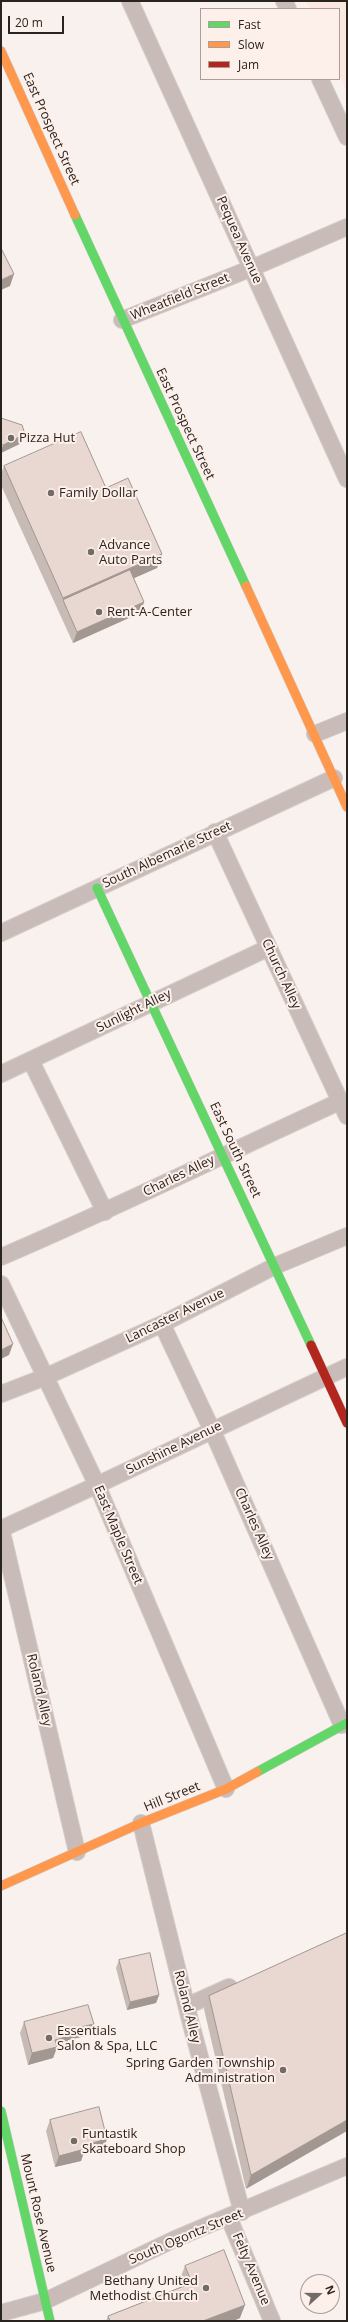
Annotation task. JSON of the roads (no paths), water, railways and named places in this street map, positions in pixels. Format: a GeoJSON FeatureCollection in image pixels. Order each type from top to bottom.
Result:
{"type":"FeatureCollection","features":[{"type":"Feature","properties":{"kind":"street","name":"Pequea Avenue"},"geometry":{"type":"LineString","coordinates":[[130,1],[347,479]]}},
{"type":"Feature","properties":{"kind":"street","name":"East Prospect Street"},"geometry":{"type":"LineString","coordinates":[[1,51],[122,320],[315,734],[347,807]]}},
{"type":"Feature","properties":{"kind":"street"},"geometry":{"type":"LineString","coordinates":[[320,80],[347,137]]}},
{"type":"Feature","properties":{"kind":"street","name":"Wheatfield Street"},"geometry":{"type":"LineString","coordinates":[[122,320],[252,268],[347,227]]}},
{"type":"Feature","properties":{"kind":"street"},"geometry":{"type":"LineString","coordinates":[[315,734],[347,721]]}},
{"type":"Feature","properties":{"kind":"street","name":"South Albemarle Street"},"geometry":{"type":"LineString","coordinates":[[1,933],[215,832],[334,778]]}},
{"type":"Feature","properties":{"kind":"street","name":"Church Alley"},"geometry":{"type":"LineString","coordinates":[[215,832],[347,1116]]}},
{"type":"Feature","properties":{"kind":"street","name":"East South Street"},"geometry":{"type":"LineString","coordinates":[[97,888],[152,1002],[347,1423]]}},
{"type":"Feature","properties":{"kind":"street","name":"Sunlight Alley"},"geometry":{"type":"LineString","coordinates":[[1,1074],[268,948]]}},
{"type":"Feature","properties":{"kind":"street"},"geometry":{"type":"LineString","coordinates":[[31,1061],[105,1212]]}},
{"type":"Feature","properties":{"kind":"street","name":"Charles Alley"},"geometry":{"type":"LineString","coordinates":[[1,1257],[105,1212],[223,1155],[341,1101]]}},
{"type":"Feature","properties":{"kind":"street","name":"Lancaster Avenue"},"geometry":{"type":"LineString","coordinates":[[1,1394],[44,1377],[162,1324],[275,1266],[347,1236]]}},
{"type":"Feature","properties":{"kind":"street","name":"East Maple Street"},"geometry":{"type":"LineString","coordinates":[[1,1284],[97,1486],[226,1789]]}},
{"type":"Feature","properties":{"kind":"street","name":"Charles Alley"},"geometry":{"type":"LineString","coordinates":[[162,1324],[212,1430],[345,1724]]}},
{"type":"Feature","properties":{"kind":"street","name":"Sunshine Avenue"},"geometry":{"type":"LineString","coordinates":[[1,1528],[97,1486],[325,1376],[347,1367]]}},
{"type":"Feature","properties":{"kind":"street","name":"Roland Alley"},"geometry":{"type":"LineString","coordinates":[[1,1528],[77,1852]]}},
{"type":"Feature","properties":{"kind":"street","name":"Hill Street"},"geometry":{"type":"LineString","coordinates":[[1,1886],[141,1823],[226,1789],[345,1724]]}},
{"type":"Feature","properties":{"kind":"street","name":"Roland Alley"},"geometry":{"type":"LineString","coordinates":[[141,1823],[187,2006],[236,2215]]}},
{"type":"Feature","properties":{"kind":"street"},"geometry":{"type":"LineString","coordinates":[[187,2006],[245,1980]]}},
{"type":"Feature","properties":{"kind":"street","name":"Mount Rose Avenue"},"geometry":{"type":"LineString","coordinates":[[1,2111],[50,2321]]}},
{"type":"Feature","properties":{"kind":"street","name":"South Ogontz Street"},"geometry":{"type":"LineString","coordinates":[[1,2313],[45,2301],[175,2239],[236,2215],[347,2166]]}},
{"type":"Feature","properties":{"kind":"street","name":"Felty Avenue"},"geometry":{"type":"LineString","coordinates":[[236,2215],[272,2321]]}},
{"type":"Feature","properties":{"kind":"place","name":"Pizza Hut"},"geometry":{"type":"Point","coordinates":[11,438]}},
{"type":"Feature","properties":{"kind":"place","name":"Family Dollar"},"geometry":{"type":"Point","coordinates":[51,493]}},
{"type":"Feature","properties":{"kind":"place","name":"Advance Auto Parts"},"geometry":{"type":"Point","coordinates":[91,552]}},
{"type":"Feature","properties":{"kind":"place","name":"Rent-A-Center"},"geometry":{"type":"Point","coordinates":[99,612]}},
{"type":"Feature","properties":{"kind":"place","name":"Essentials Salon & Spa, LLC"},"geometry":{"type":"Point","coordinates":[49,2038]}},
{"type":"Feature","properties":{"kind":"place","name":"Spring Garden Township Administration"},"geometry":{"type":"Point","coordinates":[283,2070]}},
{"type":"Feature","properties":{"kind":"place","name":"Funtastik Skateboard Shop"},"geometry":{"type":"Point","coordinates":[74,2141]}},
{"type":"Feature","properties":{"kind":"place","name":"Bethany United Methodist Church"},"geometry":{"type":"Point","coordinates":[206,2288]}}]}
